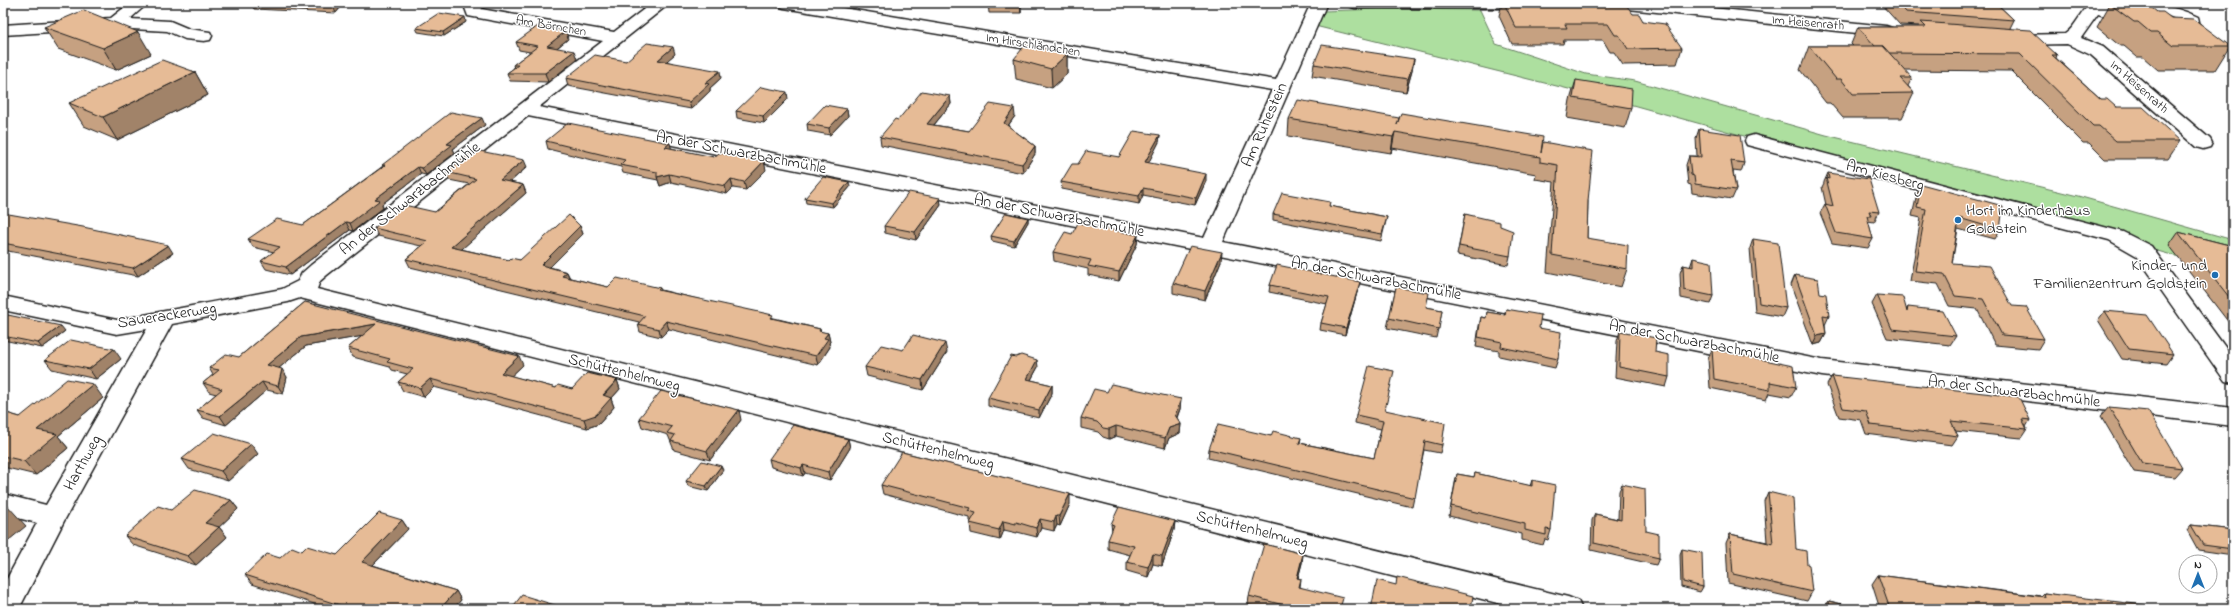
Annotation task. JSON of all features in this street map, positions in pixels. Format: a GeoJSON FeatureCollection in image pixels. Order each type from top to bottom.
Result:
{"type":"FeatureCollection","features":[{"type":"Feature","properties":{"kind":"street"},"geometry":{"type":"LineString","coordinates":[[115,23],[140,3]]}},
{"type":"Feature","properties":{"kind":"street","name":"Am Börnchen"},"geometry":{"type":"LineString","coordinates":[[480,3],[473,8],[474,13],[617,38]]}},
{"type":"Feature","properties":{"kind":"street","name":"An der Schwarzbachmühle"},"geometry":{"type":"LineString","coordinates":[[307,290],[310,278],[319,270],[662,3]]}},
{"type":"Feature","properties":{"kind":"street","name":"Im Hirschländchen"},"geometry":{"type":"LineString","coordinates":[[784,3],[1282,86]]}},
{"type":"Feature","properties":{"kind":"street"},"geometry":{"type":"LineString","coordinates":[[1355,3],[1548,3]]}},
{"type":"Feature","properties":{"kind":"street","name":"Im Heisenrath"},"geometry":{"type":"LineString","coordinates":[[1564,3],[1628,4],[1899,32]]}},
{"type":"Feature","properties":{"kind":"street"},"geometry":{"type":"LineString","coordinates":[[2069,38],[2076,35],[2081,30],[2092,9],[2098,5],[2115,3],[2154,6],[2176,11],[2192,20],[2192,26],[2183,28],[2156,25],[2124,15],[2092,9]]}},
{"type":"Feature","properties":{"kind":"street","name":"Am Ruhestein"},"geometry":{"type":"LineString","coordinates":[[1211,246],[1282,86],[1331,4]]}},
{"type":"Feature","properties":{"kind":"street"},"geometry":{"type":"LineString","coordinates":[[3,30],[115,23],[170,26],[185,34],[204,36]]}},
{"type":"Feature","properties":{"kind":"street","name":"Im Heisenrath"},"geometry":{"type":"LineString","coordinates":[[1998,39],[2069,38],[2104,56],[2203,143]]}},
{"type":"Feature","properties":{"kind":"street","name":"An der Schwarzbachmühle"},"geometry":{"type":"LineString","coordinates":[[525,110],[1852,373],[2233,418]]}},
{"type":"Feature","properties":{"kind":"street","name":"Am Kiesberg"},"geometry":{"type":"LineString","coordinates":[[1754,141],[2116,236],[2144,251],[2233,375]]}},
{"type":"Feature","properties":{"kind":"street","name":"Sauerackerweg"},"geometry":{"type":"LineString","coordinates":[[3,303],[117,327],[288,295],[307,290]]}},
{"type":"Feature","properties":{"kind":"street","name":"Schüttenhelmweg"},"geometry":{"type":"LineString","coordinates":[[307,290],[1568,609]]}},
{"type":"Feature","properties":{"kind":"street","name":"Harthweg"},"geometry":{"type":"LineString","coordinates":[[5,609],[53,517],[164,318]]}},
{"type":"Feature","properties":{"kind":"street"},"geometry":{"type":"LineString","coordinates":[[3,504],[53,517]]}},
{"type":"Feature","properties":{"kind":"green space"},"geometry":{"type":"Polygon","coordinates":[[[1379,9],[1480,10],[1496,44],[1586,74],[1635,81],[1826,135],[2078,196],[2233,240],[2233,272],[1629,104],[1315,26],[1323,11],[1379,9]]]}},
{"type":"Feature","properties":{"kind":"building"},"geometry":{"type":"Polygon","coordinates":[[[1504,3],[1607,3],[1609,6],[1627,6],[1633,14],[1639,14],[1643,21],[1665,24],[1682,48],[1628,49],[1619,35],[1615,35],[1608,24],[1565,24],[1567,28],[1516,28],[1504,3]]]}},
{"type":"Feature","properties":{"kind":"building"},"geometry":{"type":"Polygon","coordinates":[[[1898,3],[1996,3],[2014,20],[1906,12],[1898,3]]]}},
{"type":"Feature","properties":{"kind":"building"},"geometry":{"type":"Polygon","coordinates":[[[2110,4],[2147,4],[2157,12],[2163,12],[2171,18],[2194,19],[2230,46],[2173,46],[2157,33],[2151,33],[2138,22],[2134,22],[2110,4]]]}},
{"type":"Feature","properties":{"kind":"building"},"geometry":{"type":"Polygon","coordinates":[[[84,10],[138,32],[103,48],[44,27],[84,10]]]}},
{"type":"Feature","properties":{"kind":"building"},"geometry":{"type":"Polygon","coordinates":[[[439,13],[465,17],[443,32],[416,28],[439,13]]]}},
{"type":"Feature","properties":{"kind":"building"},"geometry":{"type":"Polygon","coordinates":[[[1921,22],[2030,30],[2057,55],[2052,55],[2101,99],[2107,99],[2116,107],[2143,107],[2180,141],[2116,141],[2099,126],[2093,126],[2020,54],[1889,53],[1883,46],[1875,46],[1858,27],[1926,27],[1921,22]]]}},
{"type":"Feature","properties":{"kind":"building"},"geometry":{"type":"Polygon","coordinates":[[[538,26],[566,31],[547,46],[574,51],[545,73],[507,73],[518,65],[513,65],[538,46],[516,42],[538,26]]]}},
{"type":"Feature","properties":{"kind":"building"},"geometry":{"type":"Polygon","coordinates":[[[647,43],[673,47],[658,60],[720,71],[705,83],[709,84],[689,102],[566,78],[595,55],[626,61],[647,43]]]}},
{"type":"Feature","properties":{"kind":"building"},"geometry":{"type":"Polygon","coordinates":[[[1026,44],[1067,54],[1051,69],[1014,59],[1026,44]]]}},
{"type":"Feature","properties":{"kind":"building"},"geometry":{"type":"Polygon","coordinates":[[[1322,45],[1414,59],[1408,79],[1314,64],[1322,45]]]}},
{"type":"Feature","properties":{"kind":"building"},"geometry":{"type":"Polygon","coordinates":[[[1809,46],[1883,46],[1912,78],[1900,78],[1914,93],[1853,94],[1841,79],[1836,79],[1809,46]]]}},
{"type":"Feature","properties":{"kind":"building"},"geometry":{"type":"Polygon","coordinates":[[[162,60],[195,72],[103,117],[69,103],[162,60]]]}},
{"type":"Feature","properties":{"kind":"building"},"geometry":{"type":"Polygon","coordinates":[[[1576,80],[1632,89],[1631,108],[1573,98],[1576,80]]]}},
{"type":"Feature","properties":{"kind":"building"},"geometry":{"type":"Polygon","coordinates":[[[761,87],[787,92],[763,116],[736,111],[761,87]]]}},
{"type":"Feature","properties":{"kind":"building"},"geometry":{"type":"Polygon","coordinates":[[[922,91],[950,96],[927,124],[969,131],[990,104],[1014,108],[1004,123],[1035,146],[1022,164],[880,137],[895,119],[898,120],[922,91]]]}},
{"type":"Feature","properties":{"kind":"building"},"geometry":{"type":"Polygon","coordinates":[[[1298,100],[1399,118],[1397,125],[1401,113],[1543,137],[1541,153],[1543,142],[1593,151],[1588,201],[1587,238],[1628,245],[1627,269],[1552,255],[1558,165],[1540,162],[1540,157],[1395,132],[1393,137],[1289,119],[1298,100]]]}},
{"type":"Feature","properties":{"kind":"building"},"geometry":{"type":"Polygon","coordinates":[[[825,105],[847,109],[829,128],[807,124],[825,105]]]}},
{"type":"Feature","properties":{"kind":"building"},"geometry":{"type":"Polygon","coordinates":[[[451,112],[482,118],[447,144],[452,145],[422,168],[418,167],[375,199],[380,200],[350,223],[346,222],[286,267],[261,261],[280,247],[248,239],[277,219],[303,225],[385,165],[382,165],[451,112]]]}},
{"type":"Feature","properties":{"kind":"building"},"geometry":{"type":"Polygon","coordinates":[[[568,123],[670,143],[665,147],[714,157],[719,153],[764,161],[744,182],[731,179],[725,186],[669,174],[657,177],[657,172],[620,165],[625,160],[546,141],[568,123]]]}},
{"type":"Feature","properties":{"kind":"building"},"geometry":{"type":"Polygon","coordinates":[[[1699,129],[1740,135],[1744,163],[1731,161],[1736,190],[1695,184],[1694,176],[1691,175],[1689,156],[1701,157],[1699,129]]]}},
{"type":"Feature","properties":{"kind":"building"},"geometry":{"type":"Polygon","coordinates":[[[1134,131],[1160,135],[1145,162],[1206,174],[1196,198],[1143,188],[1139,196],[1061,182],[1072,164],[1078,164],[1086,151],[1119,157],[1134,131]]]}},
{"type":"Feature","properties":{"kind":"building"},"geometry":{"type":"Polygon","coordinates":[[[475,150],[524,160],[500,180],[523,185],[451,247],[509,260],[511,258],[520,260],[569,215],[580,226],[541,265],[567,272],[562,276],[608,287],[617,278],[660,288],[658,290],[773,315],[771,318],[820,329],[819,331],[828,333],[824,338],[828,339],[816,356],[666,321],[659,329],[638,324],[645,316],[406,259],[428,241],[374,228],[404,205],[435,212],[476,179],[446,172],[475,150]]]}},
{"type":"Feature","properties":{"kind":"building"},"geometry":{"type":"Polygon","coordinates":[[[1828,173],[1869,179],[1879,212],[1869,211],[1871,216],[1867,216],[1873,239],[1836,233],[1825,204],[1833,206],[1826,178],[1829,179],[1828,173]]]}},
{"type":"Feature","properties":{"kind":"building"},"geometry":{"type":"Polygon","coordinates":[[[823,177],[849,182],[832,203],[805,198],[823,177]]]}},
{"type":"Feature","properties":{"kind":"building"},"geometry":{"type":"Polygon","coordinates":[[[1921,184],[2003,206],[2000,230],[1959,218],[1952,263],[1990,266],[2012,306],[2026,307],[2044,339],[2002,335],[1983,299],[1955,296],[1944,274],[1915,271],[1926,209],[1917,207],[1921,184]]]}},
{"type":"Feature","properties":{"kind":"building"},"geometry":{"type":"Polygon","coordinates":[[[909,192],[940,198],[915,232],[884,226],[909,192]]]}},
{"type":"Feature","properties":{"kind":"building"},"geometry":{"type":"Polygon","coordinates":[[[1282,193],[1330,202],[1329,206],[1387,217],[1382,234],[1273,214],[1282,193]]]}},
{"type":"Feature","properties":{"kind":"building"},"geometry":{"type":"Polygon","coordinates":[[[3,213],[83,227],[168,245],[133,268],[3,243],[3,213]]]}},
{"type":"Feature","properties":{"kind":"building"},"geometry":{"type":"Polygon","coordinates":[[[1006,213],[1028,218],[1014,241],[991,236],[1006,213]]]}},
{"type":"Feature","properties":{"kind":"building"},"geometry":{"type":"Polygon","coordinates":[[[1465,214],[1500,222],[1500,226],[1513,231],[1510,256],[1459,246],[1465,214]]]}},
{"type":"Feature","properties":{"kind":"building"},"geometry":{"type":"Polygon","coordinates":[[[1078,223],[1138,235],[1119,272],[1088,266],[1091,260],[1053,252],[1065,232],[1072,234],[1078,223]]]}},
{"type":"Feature","properties":{"kind":"building"},"geometry":{"type":"Polygon","coordinates":[[[2178,232],[2233,246],[2233,302],[2178,232]]]}},
{"type":"Feature","properties":{"kind":"building"},"geometry":{"type":"Polygon","coordinates":[[[1753,239],[1778,243],[1786,308],[1759,303],[1753,239]]]}},
{"type":"Feature","properties":{"kind":"building"},"geometry":{"type":"Polygon","coordinates":[[[1190,246],[1222,252],[1205,291],[1173,283],[1190,246]]]}},
{"type":"Feature","properties":{"kind":"building"},"geometry":{"type":"Polygon","coordinates":[[[1693,258],[1711,262],[1713,296],[1684,290],[1683,265],[1693,267],[1693,258]]]}},
{"type":"Feature","properties":{"kind":"building"},"geometry":{"type":"Polygon","coordinates":[[[1277,265],[1360,282],[1346,328],[1321,323],[1329,297],[1270,285],[1277,265]]]}},
{"type":"Feature","properties":{"kind":"building"},"geometry":{"type":"Polygon","coordinates":[[[1795,275],[1818,279],[1820,293],[1826,294],[1829,316],[1823,315],[1826,334],[1817,336],[1795,275]]]}},
{"type":"Feature","properties":{"kind":"building"},"geometry":{"type":"Polygon","coordinates":[[[1396,287],[1429,293],[1426,307],[1442,310],[1439,329],[1389,318],[1396,287]]]}},
{"type":"Feature","properties":{"kind":"building"},"geometry":{"type":"Polygon","coordinates":[[[1877,295],[1903,297],[1907,312],[1908,307],[1943,311],[1956,336],[1892,329],[1877,295]]]}},
{"type":"Feature","properties":{"kind":"building"},"geometry":{"type":"Polygon","coordinates":[[[305,302],[519,356],[501,373],[556,388],[558,385],[572,389],[587,373],[617,380],[603,395],[611,398],[596,415],[584,419],[430,379],[420,388],[398,382],[413,369],[387,362],[390,359],[348,348],[376,324],[301,337],[267,365],[282,369],[278,386],[262,382],[220,416],[197,410],[222,389],[203,383],[219,370],[209,368],[226,354],[239,357],[305,302]]]}},
{"type":"Feature","properties":{"kind":"building"},"geometry":{"type":"Polygon","coordinates":[[[1506,309],[1541,315],[1539,328],[1561,332],[1558,359],[1501,347],[1502,342],[1478,337],[1481,317],[1486,318],[1487,312],[1505,315],[1506,309]]]}},
{"type":"Feature","properties":{"kind":"building"},"geometry":{"type":"Polygon","coordinates":[[[2105,311],[2147,315],[2173,354],[2129,349],[2105,311]]]}},
{"type":"Feature","properties":{"kind":"building"},"geometry":{"type":"Polygon","coordinates":[[[3,314],[61,326],[38,343],[3,336],[3,314]]]}},
{"type":"Feature","properties":{"kind":"building"},"geometry":{"type":"Polygon","coordinates":[[[1620,331],[1656,338],[1655,352],[1669,355],[1669,377],[1619,367],[1620,331]]]}},
{"type":"Feature","properties":{"kind":"building"},"geometry":{"type":"Polygon","coordinates":[[[913,335],[945,343],[922,380],[865,367],[881,345],[903,350],[913,335]]]}},
{"type":"Feature","properties":{"kind":"building"},"geometry":{"type":"Polygon","coordinates":[[[71,340],[114,349],[89,369],[45,360],[71,340]]]}},
{"type":"Feature","properties":{"kind":"building"},"geometry":{"type":"Polygon","coordinates":[[[1712,349],[1793,366],[1796,387],[1770,382],[1770,390],[1714,379],[1712,349]]]}},
{"type":"Feature","properties":{"kind":"building"},"geometry":{"type":"Polygon","coordinates":[[[1021,355],[1037,360],[1027,379],[1052,385],[1039,410],[988,398],[1011,356],[1016,357],[1021,355]]]}},
{"type":"Feature","properties":{"kind":"building"},"geometry":{"type":"Polygon","coordinates":[[[1369,366],[1394,371],[1385,410],[1445,423],[1442,445],[1425,441],[1415,498],[1209,449],[1218,424],[1271,436],[1273,431],[1301,438],[1299,443],[1374,458],[1383,421],[1356,415],[1369,366]]]}},
{"type":"Feature","properties":{"kind":"building"},"geometry":{"type":"Polygon","coordinates":[[[1832,376],[2019,397],[2030,420],[2022,419],[2027,429],[1951,421],[1958,436],[1871,425],[1866,411],[1843,408],[1832,376]]]}},
{"type":"Feature","properties":{"kind":"building"},"geometry":{"type":"Polygon","coordinates":[[[67,379],[93,384],[37,430],[57,434],[24,461],[3,456],[3,412],[20,417],[67,379]]]}},
{"type":"Feature","properties":{"kind":"building"},"geometry":{"type":"Polygon","coordinates":[[[1111,384],[1181,399],[1175,415],[1181,424],[1169,428],[1165,438],[1116,426],[1109,429],[1103,428],[1097,422],[1081,418],[1094,389],[1107,392],[1111,384]]]}},
{"type":"Feature","properties":{"kind":"building"},"geometry":{"type":"Polygon","coordinates":[[[661,391],[739,410],[707,451],[671,441],[675,435],[667,433],[672,427],[639,418],[661,391]]]}},
{"type":"Feature","properties":{"kind":"building"},"geometry":{"type":"Polygon","coordinates":[[[2109,407],[2148,411],[2182,468],[2142,463],[2109,407]]]}},
{"type":"Feature","properties":{"kind":"building"},"geometry":{"type":"Polygon","coordinates":[[[793,425],[848,439],[828,472],[803,465],[801,468],[769,459],[793,425]]]}},
{"type":"Feature","properties":{"kind":"building"},"geometry":{"type":"Polygon","coordinates":[[[214,433],[251,444],[221,471],[182,459],[214,433]]]}},
{"type":"Feature","properties":{"kind":"building"},"geometry":{"type":"Polygon","coordinates":[[[902,452],[1070,494],[1059,516],[1056,516],[1054,522],[1040,519],[1036,528],[1016,522],[1016,524],[1003,521],[999,530],[970,523],[976,513],[968,511],[970,508],[881,485],[902,452]]]}},
{"type":"Feature","properties":{"kind":"building"},"geometry":{"type":"Polygon","coordinates":[[[702,461],[721,466],[706,486],[686,481],[702,461]]]}},
{"type":"Feature","properties":{"kind":"building"},"geometry":{"type":"Polygon","coordinates":[[[1475,473],[1532,486],[1532,480],[1555,485],[1551,530],[1546,529],[1546,535],[1525,530],[1525,524],[1451,506],[1457,474],[1474,477],[1475,473]]]}},
{"type":"Feature","properties":{"kind":"building"},"geometry":{"type":"Polygon","coordinates":[[[1622,484],[1645,489],[1646,531],[1659,534],[1659,558],[1594,543],[1595,514],[1621,520],[1622,484]]]}},
{"type":"Feature","properties":{"kind":"building"},"geometry":{"type":"Polygon","coordinates":[[[195,490],[231,500],[205,523],[219,527],[188,556],[125,536],[158,506],[171,510],[195,490]]]}},
{"type":"Feature","properties":{"kind":"building"},"geometry":{"type":"Polygon","coordinates":[[[1768,492],[1793,498],[1796,549],[1806,551],[1812,592],[1733,574],[1730,534],[1773,544],[1768,492]]]}},
{"type":"Feature","properties":{"kind":"building"},"geometry":{"type":"Polygon","coordinates":[[[1119,507],[1175,521],[1162,556],[1153,554],[1148,567],[1127,562],[1134,546],[1108,540],[1114,525],[1111,524],[1119,507]]]}},
{"type":"Feature","properties":{"kind":"building"},"geometry":{"type":"Polygon","coordinates":[[[379,513],[402,520],[362,562],[456,591],[440,609],[352,609],[245,575],[267,554],[280,558],[292,547],[302,551],[307,546],[337,555],[379,513]]]}},
{"type":"Feature","properties":{"kind":"building"},"geometry":{"type":"Polygon","coordinates":[[[2191,525],[2233,530],[2233,549],[2203,545],[2191,525]]]}},
{"type":"Feature","properties":{"kind":"building"},"geometry":{"type":"Polygon","coordinates":[[[1264,544],[1303,554],[1297,578],[1301,579],[1299,587],[1343,598],[1340,609],[1299,609],[1249,596],[1264,544]]]}},
{"type":"Feature","properties":{"kind":"building"},"geometry":{"type":"Polygon","coordinates":[[[1682,549],[1702,553],[1703,587],[1683,582],[1682,549]]]}},
{"type":"Feature","properties":{"kind":"building"},"geometry":{"type":"Polygon","coordinates":[[[1878,575],[2045,597],[2044,593],[2144,605],[2146,609],[1890,609],[1878,575]]]}},
{"type":"Feature","properties":{"kind":"building"},"geometry":{"type":"Polygon","coordinates":[[[1397,577],[1473,596],[1471,609],[1371,609],[1377,580],[1396,585],[1397,577]]]}},
{"type":"Feature","properties":{"kind":"building"},"geometry":{"type":"Polygon","coordinates":[[[522,595],[561,607],[559,609],[511,609],[522,595]]]}},
{"type":"Feature","properties":{"kind":"building"},"geometry":{"type":"Polygon","coordinates":[[[1829,601],[1863,609],[1830,609],[1829,601]]]}},
{"type":"Feature","properties":{"kind":"place","name":"Hort im Kinderhaus Goldstein"},"geometry":{"type":"Point","coordinates":[1958,220]}},
{"type":"Feature","properties":{"kind":"place","name":"Kinder- und Familienzentrum Goldstein"},"geometry":{"type":"Point","coordinates":[2215,275]}}]}
